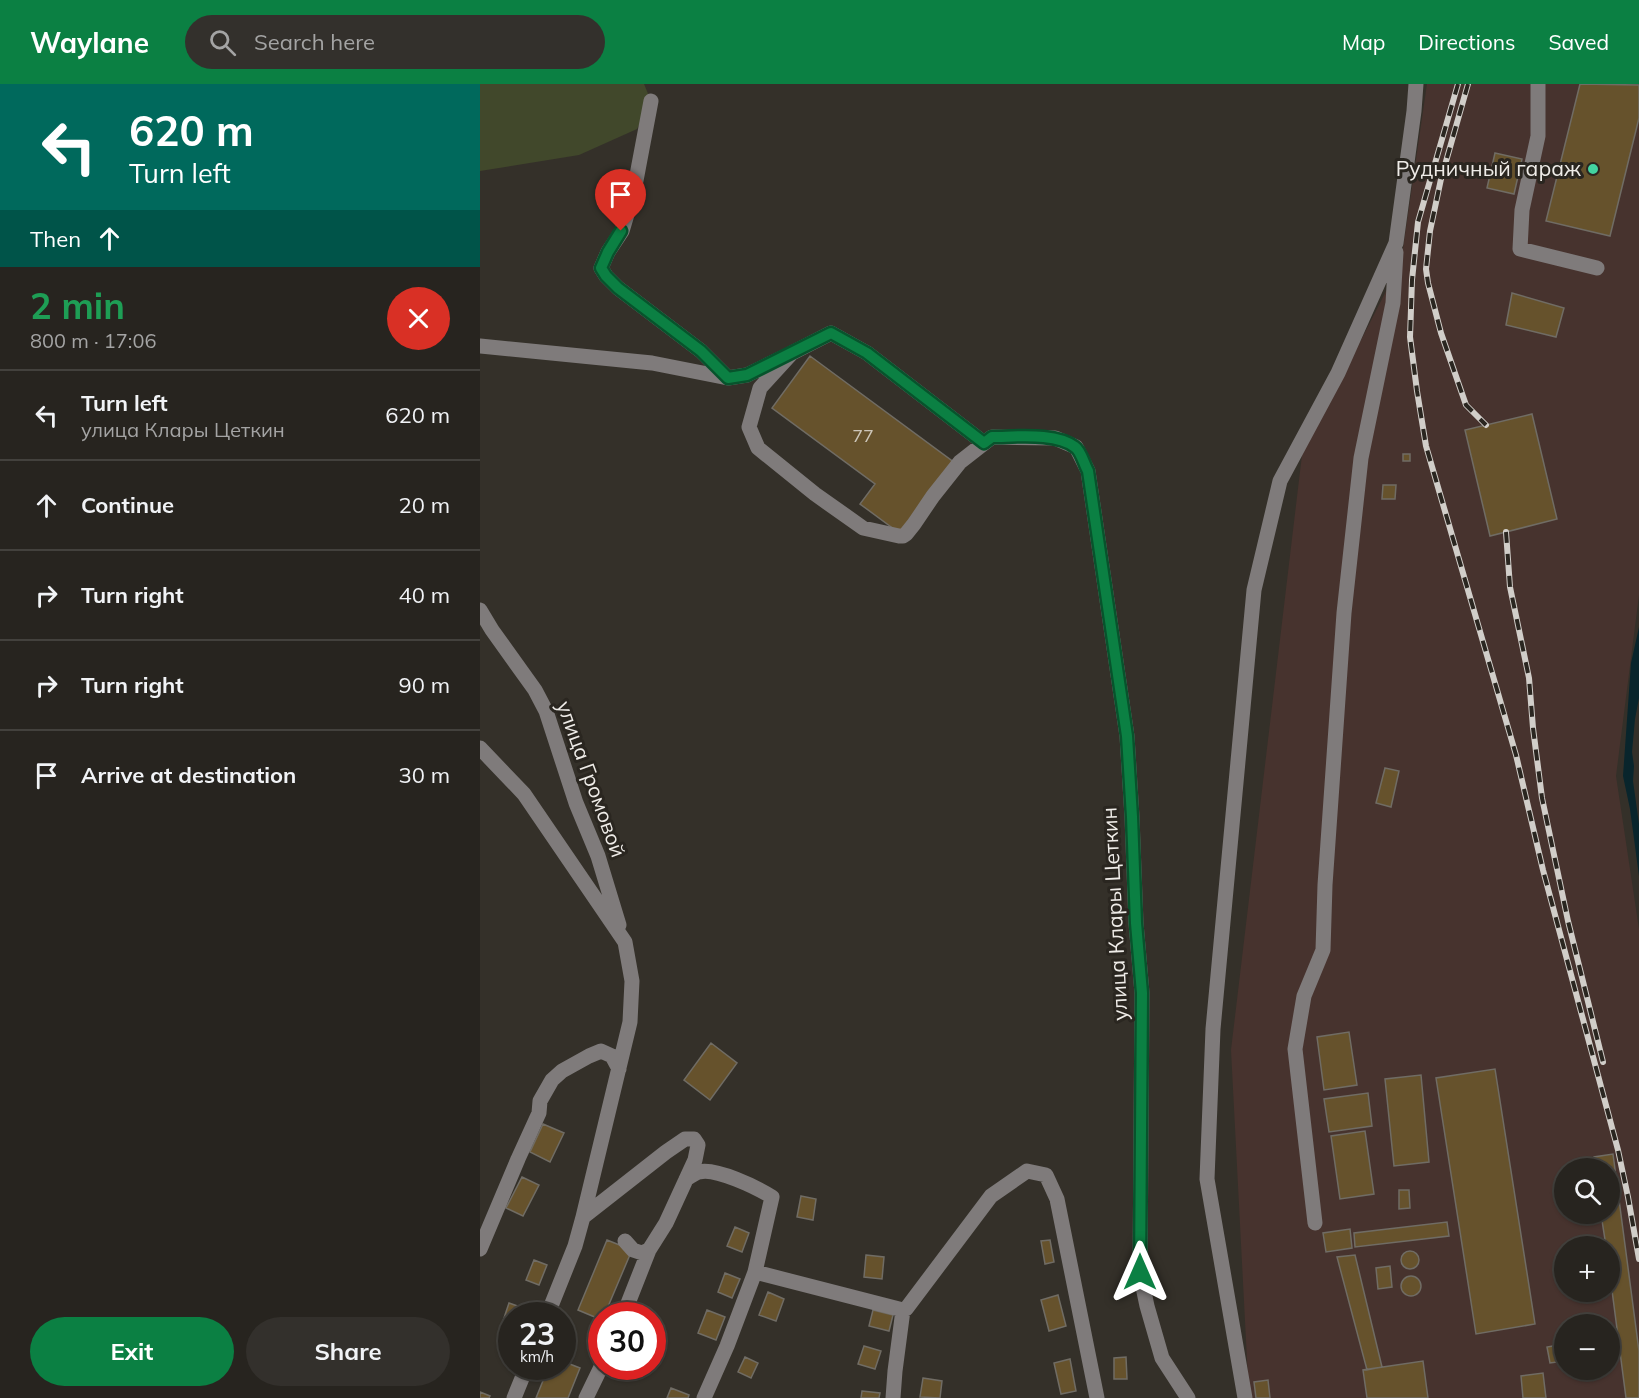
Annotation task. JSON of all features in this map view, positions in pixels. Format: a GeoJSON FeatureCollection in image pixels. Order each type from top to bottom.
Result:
{"type":"FeatureCollection","features":[{"type":"Feature","properties":{"kind":"street"},"geometry":{"type":"LineString","coordinates":[[1315,1223],[1295,1049],[1304,996],[1323,950],[1325,885],[1347,589],[1361,458],[1393,303],[1396,243],[1416,84]]}},
{"type":"Feature","properties":{"kind":"street"},"geometry":{"type":"LineString","coordinates":[[1538,84],[1538,136],[1522,210],[1520,249],[1597,268]]}},
{"type":"Feature","properties":{"kind":"street"},"geometry":{"type":"LineString","coordinates":[[651,101],[634,191],[621,231],[601,268],[618,288],[701,351],[728,378]]}},
{"type":"Feature","properties":{"kind":"street"},"geometry":{"type":"LineString","coordinates":[[1245,1398],[1207,1179],[1214,1029],[1254,590],[1280,482],[1338,373],[1396,243]]}},
{"type":"Feature","properties":{"kind":"street","name":"улица Клары Цеткин"},"geometry":{"type":"LineString","coordinates":[[984,443],[867,353],[831,333],[792,353],[760,388],[749,426],[758,448],[815,494],[863,528],[903,536],[960,462],[992,437],[1055,438],[1076,447],[1088,471],[1127,736],[1136,923],[1142,993],[1140,1272],[1146,1306],[1162,1358],[1188,1398]]}},
{"type":"Feature","properties":{"kind":"street"},"geometry":{"type":"LineString","coordinates":[[480,346],[651,363],[728,378],[747,375],[792,353]]}},
{"type":"Feature","properties":{"kind":"street","name":"улица Громовой"},"geometry":{"type":"LineString","coordinates":[[480,610],[535,690],[546,711],[576,803],[598,856],[625,942],[632,981],[630,1022],[583,1217],[575,1246],[553,1302]]}},
{"type":"Feature","properties":{"kind":"street"},"geometry":{"type":"LineString","coordinates":[[480,748],[524,794],[625,942]]}},
{"type":"Feature","properties":{"kind":"street"},"geometry":{"type":"LineString","coordinates":[[480,1249],[539,1113],[540,1101],[552,1080],[562,1071],[601,1051],[612,1056],[619,1069]]}},
{"type":"Feature","properties":{"kind":"street"},"geometry":{"type":"LineString","coordinates":[[583,1217],[686,1139],[694,1139],[698,1145],[695,1160],[666,1223],[650,1250],[629,1302]]}},
{"type":"Feature","properties":{"kind":"street"},"geometry":{"type":"LineString","coordinates":[[686,1179],[700,1171],[723,1175],[759,1189],[772,1197],[755,1272],[727,1346],[704,1398]]}},
{"type":"Feature","properties":{"kind":"street"},"geometry":{"type":"LineString","coordinates":[[893,1398],[903,1310],[991,1196],[1027,1172],[1046,1175],[1057,1199],[1097,1398]]}},
{"type":"Feature","properties":{"kind":"street"},"geometry":{"type":"LineString","coordinates":[[625,1240],[633,1250],[642,1253],[650,1250]]}},
{"type":"Feature","properties":{"kind":"street"},"geometry":{"type":"LineString","coordinates":[[755,1272],[903,1310]]}},
{"type":"Feature","properties":{"kind":"street"},"geometry":{"type":"LineString","coordinates":[[514,1398],[521,1380]]}},
{"type":"Feature","properties":{"kind":"street"},"geometry":{"type":"LineString","coordinates":[[586,1398],[595,1380]]}},
{"type":"Feature","properties":{"kind":"shaded area"},"geometry":{"type":"Polygon","coordinates":[[[1427,84],[1639,84],[1639,595],[1616,776],[1639,929],[1639,1398],[1249,1398],[1231,1050],[1302,455],[1401,262],[1427,84]]]}},
{"type":"Feature","properties":{"kind":"green space"},"geometry":{"type":"Polygon","coordinates":[[[480,84],[644,84],[651,101],[637,129],[579,155],[480,171],[480,84]]]}},
{"type":"Feature","properties":{"kind":"water"},"geometry":{"type":"Polygon","coordinates":[[[1639,627],[1639,698],[1632,752],[1633,781],[1639,824],[1639,876],[1623,776],[1631,663],[1639,627]]]}},
{"type":"Feature","properties":{"kind":"building","name":"Рудничный гараж"},"geometry":{"type":"Polygon","coordinates":[[[1580,84],[1639,85],[1639,118],[1610,236],[1546,221],[1580,84]]]}},
{"type":"Feature","properties":{"kind":"building"},"geometry":{"type":"Polygon","coordinates":[[[1495,153],[1522,159],[1514,194],[1487,188],[1495,153]]]}},
{"type":"Feature","properties":{"kind":"building"},"geometry":{"type":"Polygon","coordinates":[[[1512,293],[1564,308],[1556,337],[1506,325],[1512,293]]]}},
{"type":"Feature","properties":{"kind":"building"},"geometry":{"type":"Polygon","coordinates":[[[810,356],[955,463],[902,535],[860,504],[875,484],[772,408],[810,356]]]}},
{"type":"Feature","properties":{"kind":"building"},"geometry":{"type":"Polygon","coordinates":[[[1532,414],[1557,519],[1490,536],[1465,430],[1532,414]]]}},
{"type":"Feature","properties":{"kind":"building"},"geometry":{"type":"Polygon","coordinates":[[[1403,454],[1410,454],[1410,461],[1403,461],[1403,454]]]}},
{"type":"Feature","properties":{"kind":"building"},"geometry":{"type":"Polygon","coordinates":[[[1383,485],[1396,485],[1395,499],[1382,499],[1383,485]]]}},
{"type":"Feature","properties":{"kind":"building"},"geometry":{"type":"Polygon","coordinates":[[[1385,768],[1399,771],[1391,807],[1376,803],[1385,768]]]}},
{"type":"Feature","properties":{"kind":"building"},"geometry":{"type":"Polygon","coordinates":[[[1349,1032],[1357,1085],[1324,1090],[1317,1037],[1349,1032]]]}},
{"type":"Feature","properties":{"kind":"building"},"geometry":{"type":"Polygon","coordinates":[[[711,1043],[737,1063],[710,1100],[684,1080],[711,1043]]]}},
{"type":"Feature","properties":{"kind":"building"},"geometry":{"type":"Polygon","coordinates":[[[1495,1069],[1535,1324],[1476,1334],[1436,1078],[1495,1069]]]}},
{"type":"Feature","properties":{"kind":"building"},"geometry":{"type":"Polygon","coordinates":[[[1421,1075],[1429,1162],[1394,1166],[1385,1079],[1421,1075]]]}},
{"type":"Feature","properties":{"kind":"building"},"geometry":{"type":"Polygon","coordinates":[[[1368,1093],[1372,1126],[1329,1132],[1324,1099],[1368,1093]]]}},
{"type":"Feature","properties":{"kind":"building"},"geometry":{"type":"Polygon","coordinates":[[[543,1124],[564,1133],[550,1162],[530,1152],[543,1124]]]}},
{"type":"Feature","properties":{"kind":"building"},"geometry":{"type":"Polygon","coordinates":[[[1365,1131],[1374,1194],[1340,1199],[1331,1136],[1365,1131]]]}},
{"type":"Feature","properties":{"kind":"building"},"geometry":{"type":"Polygon","coordinates":[[[1613,1154],[1614,1158],[1594,1158],[1613,1154]]]}},
{"type":"Feature","properties":{"kind":"building"},"geometry":{"type":"Polygon","coordinates":[[[522,1177],[539,1185],[523,1216],[506,1208],[522,1177]]]}},
{"type":"Feature","properties":{"kind":"building"},"geometry":{"type":"Polygon","coordinates":[[[1399,1190],[1409,1190],[1410,1208],[1399,1209],[1399,1190]]]}},
{"type":"Feature","properties":{"kind":"building"},"geometry":{"type":"Polygon","coordinates":[[[801,1196],[816,1199],[813,1220],[797,1217],[801,1196]]]}},
{"type":"Feature","properties":{"kind":"building"},"geometry":{"type":"Polygon","coordinates":[[[1620,1207],[1639,1351],[1639,1398],[1626,1398],[1620,1352],[1620,1314],[1615,1314],[1614,1302],[1620,1302],[1620,1236],[1604,1236],[1603,1224],[1620,1224],[1620,1207]]]}},
{"type":"Feature","properties":{"kind":"building"},"geometry":{"type":"Polygon","coordinates":[[[1447,1222],[1449,1236],[1355,1247],[1354,1233],[1447,1222]]]}},
{"type":"Feature","properties":{"kind":"building"},"geometry":{"type":"Polygon","coordinates":[[[735,1227],[749,1233],[742,1252],[727,1246],[735,1227]]]}},
{"type":"Feature","properties":{"kind":"building"},"geometry":{"type":"Polygon","coordinates":[[[1350,1229],[1352,1248],[1326,1252],[1323,1233],[1350,1229]]]}},
{"type":"Feature","properties":{"kind":"building"},"geometry":{"type":"Polygon","coordinates":[[[607,1240],[632,1250],[610,1302],[588,1302],[588,1314],[578,1310],[607,1240]]]}},
{"type":"Feature","properties":{"kind":"building"},"geometry":{"type":"Polygon","coordinates":[[[1050,1240],[1054,1262],[1045,1264],[1041,1241],[1050,1240]]]}},
{"type":"Feature","properties":{"kind":"building"},"geometry":{"type":"Polygon","coordinates":[[[1406,1251],[1414,1251],[1419,1256],[1417,1267],[1406,1269],[1401,1264],[1401,1256],[1406,1251]]]}},
{"type":"Feature","properties":{"kind":"building"},"geometry":{"type":"Polygon","coordinates":[[[866,1255],[884,1257],[882,1279],[864,1277],[866,1255]]]}},
{"type":"Feature","properties":{"kind":"building"},"geometry":{"type":"Polygon","coordinates":[[[1355,1255],[1382,1367],[1367,1370],[1337,1257],[1355,1255]]]}},
{"type":"Feature","properties":{"kind":"building"},"geometry":{"type":"Polygon","coordinates":[[[534,1260],[547,1265],[539,1285],[526,1280],[534,1260]]]}},
{"type":"Feature","properties":{"kind":"building"},"geometry":{"type":"Polygon","coordinates":[[[1390,1266],[1392,1287],[1378,1289],[1376,1268],[1390,1266]]]}},
{"type":"Feature","properties":{"kind":"building"},"geometry":{"type":"Polygon","coordinates":[[[725,1273],[740,1279],[732,1298],[718,1292],[725,1273]]]}},
{"type":"Feature","properties":{"kind":"building"},"geometry":{"type":"Polygon","coordinates":[[[1411,1276],[1418,1279],[1421,1286],[1418,1293],[1411,1296],[1404,1293],[1401,1286],[1404,1279],[1411,1276]]]}},
{"type":"Feature","properties":{"kind":"building"},"geometry":{"type":"Polygon","coordinates":[[[768,1292],[784,1299],[776,1321],[759,1315],[768,1292]]]}},
{"type":"Feature","properties":{"kind":"building"},"geometry":{"type":"Polygon","coordinates":[[[1058,1295],[1066,1326],[1049,1331],[1041,1300],[1058,1295]]]}},
{"type":"Feature","properties":{"kind":"building"},"geometry":{"type":"Polygon","coordinates":[[[707,1310],[725,1317],[716,1340],[698,1333],[707,1310]]]}},
{"type":"Feature","properties":{"kind":"building"},"geometry":{"type":"Polygon","coordinates":[[[873,1310],[893,1315],[889,1331],[869,1326],[873,1310]]]}},
{"type":"Feature","properties":{"kind":"building"},"geometry":{"type":"Polygon","coordinates":[[[864,1346],[881,1351],[875,1369],[858,1364],[864,1346]]]}},
{"type":"Feature","properties":{"kind":"building"},"geometry":{"type":"Polygon","coordinates":[[[1554,1346],[1554,1362],[1550,1363],[1547,1347],[1554,1346]]]}},
{"type":"Feature","properties":{"kind":"building"},"geometry":{"type":"Polygon","coordinates":[[[745,1357],[758,1363],[751,1378],[738,1372],[745,1357]]]}},
{"type":"Feature","properties":{"kind":"building"},"geometry":{"type":"Polygon","coordinates":[[[1126,1357],[1127,1379],[1114,1379],[1114,1358],[1126,1357]]]}},
{"type":"Feature","properties":{"kind":"building"},"geometry":{"type":"Polygon","coordinates":[[[1070,1359],[1076,1391],[1061,1394],[1054,1363],[1070,1359]]]}},
{"type":"Feature","properties":{"kind":"building"},"geometry":{"type":"Polygon","coordinates":[[[1423,1361],[1428,1398],[1367,1398],[1363,1370],[1423,1361]]]}},
{"type":"Feature","properties":{"kind":"building"},"geometry":{"type":"Polygon","coordinates":[[[576,1366],[580,1368],[576,1378],[576,1366]]]}},
{"type":"Feature","properties":{"kind":"building"},"geometry":{"type":"Polygon","coordinates":[[[1543,1373],[1546,1398],[1523,1398],[1521,1376],[1543,1373]]]}},
{"type":"Feature","properties":{"kind":"building"},"geometry":{"type":"Polygon","coordinates":[[[923,1378],[942,1381],[940,1398],[920,1397],[923,1378]]]}},
{"type":"Feature","properties":{"kind":"building"},"geometry":{"type":"Polygon","coordinates":[[[543,1380],[575,1380],[568,1398],[536,1398],[543,1380]]]}},
{"type":"Feature","properties":{"kind":"building"},"geometry":{"type":"Polygon","coordinates":[[[1268,1380],[1270,1398],[1256,1398],[1254,1382],[1268,1380]]]}},
{"type":"Feature","properties":{"kind":"building"},"geometry":{"type":"Polygon","coordinates":[[[671,1388],[689,1395],[688,1398],[667,1398],[671,1388]]]}},
{"type":"Feature","properties":{"kind":"building"},"geometry":{"type":"Polygon","coordinates":[[[862,1391],[880,1393],[879,1398],[861,1398],[862,1391]]]}},
{"type":"Feature","properties":{"kind":"building"},"geometry":{"type":"Polygon","coordinates":[[[480,1392],[490,1396],[489,1398],[480,1398],[480,1392]]]}},
{"type":"Feature","properties":{"kind":"railway"},"geometry":{"type":"LineString","coordinates":[[1458,84],[1418,222],[1412,280],[1410,337],[1417,391],[1426,446],[1516,755],[1543,870],[1618,1150],[1639,1259]]}},
{"type":"Feature","properties":{"kind":"railway"},"geometry":{"type":"LineString","coordinates":[[1468,84],[1441,179],[1430,231],[1426,269],[1441,333],[1466,405],[1486,425]]}},
{"type":"Feature","properties":{"kind":"railway"},"geometry":{"type":"LineString","coordinates":[[1506,532],[1510,587],[1529,678],[1542,798],[1568,921],[1603,1062]]}},
{"type":"Feature","properties":{"kind":"place","name":"Рудничный гараж"},"geometry":{"type":"Point","coordinates":[1593,169]}},
{"type":"Feature","properties":{"kind":"route"},"geometry":{"type":"LineString","coordinates":[[621,231],[601,268],[606,276],[618,288],[701,351],[728,378],[747,375],[831,333],[867,353],[984,443],[992,437],[1055,438],[1076,447],[1088,471],[1127,736],[1136,923],[1142,993],[1140,1272]]}}]}
